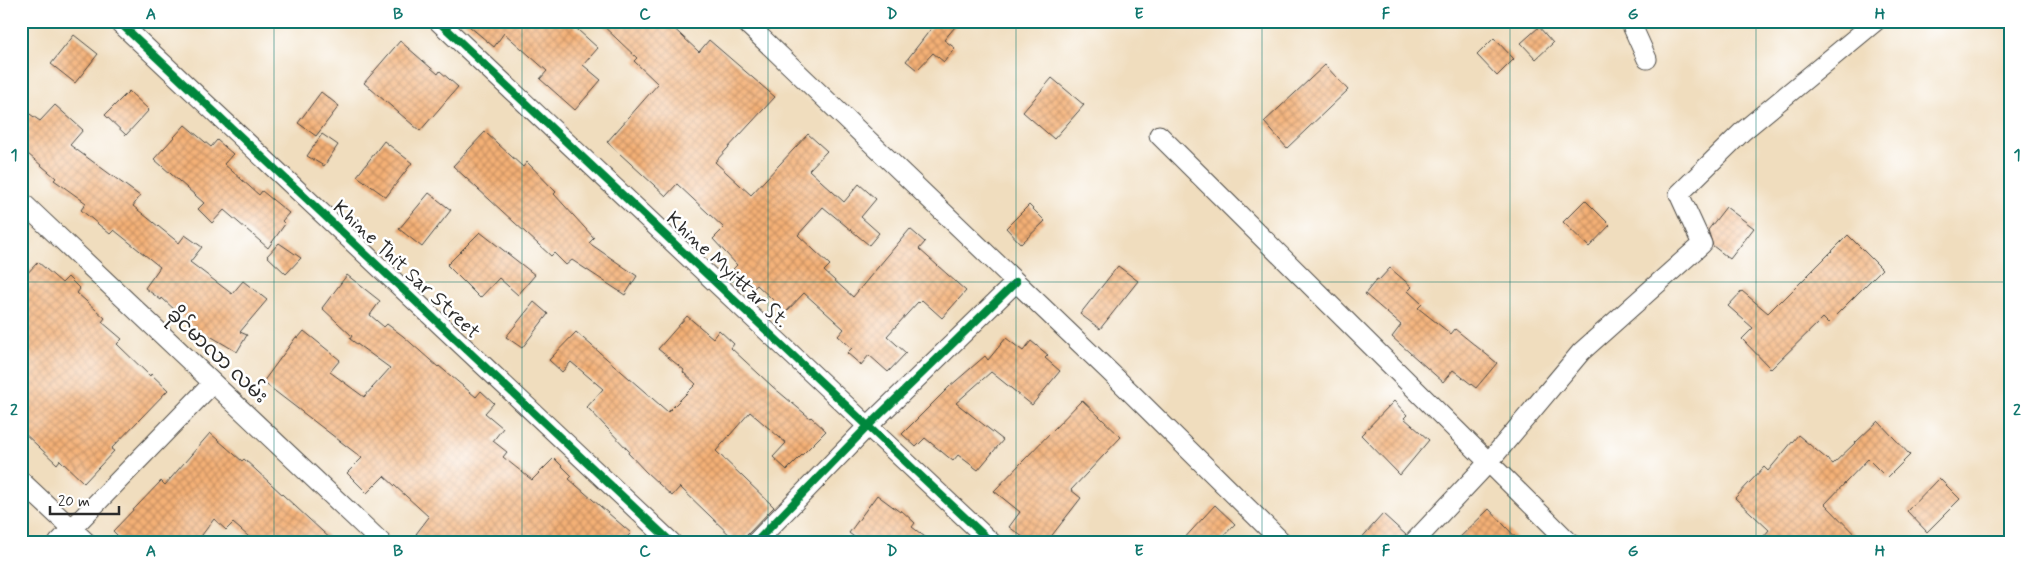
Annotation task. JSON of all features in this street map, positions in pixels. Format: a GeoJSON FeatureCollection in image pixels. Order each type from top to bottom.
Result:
{"type":"FeatureCollection","features":[{"type":"Feature","properties":{"kind":"street","name":"Khine Thit Sar Street"},"geometry":{"type":"LineString","coordinates":[[118,21],[672,543]]}},
{"type":"Feature","properties":{"kind":"street","name":"Khine Myittar St."},"geometry":{"type":"LineString","coordinates":[[438,21],[992,543]]}},
{"type":"Feature","properties":{"kind":"street"},"geometry":{"type":"LineString","coordinates":[[744,21],[1016,282],[1283,543]]}},
{"type":"Feature","properties":{"kind":"street"},"geometry":{"type":"LineString","coordinates":[[1630,21],[1647,59]]}},
{"type":"Feature","properties":{"kind":"street"},"geometry":{"type":"LineString","coordinates":[[1413,543],[1488,463],[1581,352],[1702,244],[1679,194],[1742,132],[1876,21]]}},
{"type":"Feature","properties":{"kind":"street"},"geometry":{"type":"LineString","coordinates":[[1159,135],[1570,543]]}},
{"type":"Feature","properties":{"kind":"street","name":"ခိုင်မာလာ လမ်း"},"geometry":{"type":"LineString","coordinates":[[21,201],[382,543]]}},
{"type":"Feature","properties":{"kind":"street"},"geometry":{"type":"LineString","coordinates":[[754,543],[868,426],[1016,282]]}},
{"type":"Feature","properties":{"kind":"street"},"geometry":{"type":"LineString","coordinates":[[58,543],[213,383]]}},
{"type":"Feature","properties":{"kind":"street"},"geometry":{"type":"LineString","coordinates":[[21,481],[86,543]]}},
{"type":"Feature","properties":{"kind":"building"},"geometry":{"type":"Polygon","coordinates":[[[463,21],[568,21],[598,48],[583,65],[601,80],[575,110],[540,79],[547,71],[504,33],[494,47],[463,21]]]}},
{"type":"Feature","properties":{"kind":"building"},"geometry":{"type":"Polygon","coordinates":[[[598,21],[666,21],[699,52],[709,40],[775,97],[715,162],[751,195],[808,134],[827,151],[809,170],[844,202],[859,184],[876,199],[861,217],[879,233],[869,245],[823,207],[798,235],[830,265],[824,271],[853,297],[910,229],[925,242],[919,249],[966,291],[942,318],[922,300],[918,302],[887,336],[906,353],[888,372],[869,355],[861,365],[847,353],[852,348],[838,336],[844,329],[804,293],[786,312],[757,285],[753,289],[733,269],[737,265],[713,239],[724,228],[677,184],[666,196],[607,142],[658,84],[634,61],[637,58],[598,21]]]}},
{"type":"Feature","properties":{"kind":"building"},"geometry":{"type":"Polygon","coordinates":[[[937,21],[960,21],[944,40],[955,48],[944,62],[933,53],[917,70],[906,61],[937,21]]]}},
{"type":"Feature","properties":{"kind":"building"},"geometry":{"type":"Polygon","coordinates":[[[1539,27],[1553,43],[1536,59],[1521,43],[1539,27]]]}},
{"type":"Feature","properties":{"kind":"building"},"geometry":{"type":"Polygon","coordinates":[[[74,35],[98,54],[75,83],[51,64],[74,35]]]}},
{"type":"Feature","properties":{"kind":"building"},"geometry":{"type":"Polygon","coordinates":[[[1494,38],[1514,59],[1497,76],[1477,55],[1494,38]]]}},
{"type":"Feature","properties":{"kind":"building"},"geometry":{"type":"Polygon","coordinates":[[[400,41],[438,74],[440,71],[458,87],[420,131],[364,83],[400,41]]]}},
{"type":"Feature","properties":{"kind":"building"},"geometry":{"type":"Polygon","coordinates":[[[1325,65],[1348,90],[1287,148],[1264,122],[1325,65]]]}},
{"type":"Feature","properties":{"kind":"building"},"geometry":{"type":"Polygon","coordinates":[[[1052,78],[1084,105],[1054,139],[1023,112],[1052,78]]]}},
{"type":"Feature","properties":{"kind":"building"},"geometry":{"type":"Polygon","coordinates":[[[129,91],[149,110],[126,135],[105,115],[129,91]]]}},
{"type":"Feature","properties":{"kind":"building"},"geometry":{"type":"Polygon","coordinates":[[[321,92],[339,106],[316,136],[298,123],[321,92]]]}},
{"type":"Feature","properties":{"kind":"building"},"geometry":{"type":"Polygon","coordinates":[[[55,105],[83,130],[70,145],[140,196],[133,206],[179,243],[185,235],[202,247],[190,262],[232,294],[243,281],[267,300],[240,332],[247,335],[237,352],[190,324],[162,298],[161,300],[145,288],[160,267],[114,230],[110,234],[81,210],[86,203],[54,180],[56,178],[21,148],[21,108],[40,121],[55,105]]]}},
{"type":"Feature","properties":{"kind":"building"},"geometry":{"type":"Polygon","coordinates":[[[185,125],[211,147],[217,140],[233,154],[224,164],[259,195],[262,191],[289,213],[282,221],[285,224],[268,248],[224,210],[212,223],[198,209],[204,203],[154,159],[185,125]]]}},
{"type":"Feature","properties":{"kind":"building"},"geometry":{"type":"Polygon","coordinates":[[[485,132],[523,167],[527,162],[556,192],[554,194],[594,238],[589,243],[637,276],[625,295],[572,260],[566,265],[554,253],[551,256],[453,166],[485,132]]]}},
{"type":"Feature","properties":{"kind":"building"},"geometry":{"type":"Polygon","coordinates":[[[322,134],[338,145],[324,166],[307,156],[322,134]]]}},
{"type":"Feature","properties":{"kind":"building"},"geometry":{"type":"Polygon","coordinates":[[[384,141],[412,163],[386,197],[357,176],[384,141]]]}},
{"type":"Feature","properties":{"kind":"building"},"geometry":{"type":"Polygon","coordinates":[[[429,193],[451,210],[422,247],[399,229],[429,193]]]}},
{"type":"Feature","properties":{"kind":"building"},"geometry":{"type":"Polygon","coordinates":[[[1585,200],[1610,225],[1589,247],[1563,222],[1585,200]]]}},
{"type":"Feature","properties":{"kind":"building"},"geometry":{"type":"Polygon","coordinates":[[[1029,205],[1045,221],[1021,244],[1006,228],[1029,205]]]}},
{"type":"Feature","properties":{"kind":"building"},"geometry":{"type":"Polygon","coordinates":[[[1726,207],[1754,228],[1730,259],[1713,246],[1708,230],[1726,207]]]}},
{"type":"Feature","properties":{"kind":"building"},"geometry":{"type":"Polygon","coordinates":[[[480,232],[535,275],[518,295],[499,278],[480,298],[447,265],[480,232]]]}},
{"type":"Feature","properties":{"kind":"building"},"geometry":{"type":"Polygon","coordinates":[[[1848,235],[1882,269],[1828,323],[1823,318],[1771,369],[1742,339],[1753,328],[1728,306],[1742,291],[1768,313],[1848,235]]]}},
{"type":"Feature","properties":{"kind":"building"},"geometry":{"type":"Polygon","coordinates":[[[279,243],[301,258],[286,274],[267,256],[279,243]]]}},
{"type":"Feature","properties":{"kind":"building"},"geometry":{"type":"Polygon","coordinates":[[[38,262],[62,283],[68,277],[80,289],[77,293],[105,318],[102,322],[122,339],[117,344],[150,376],[151,374],[168,390],[111,449],[114,451],[84,483],[60,460],[57,464],[21,430],[21,280],[38,262]]]}},
{"type":"Feature","properties":{"kind":"building"},"geometry":{"type":"Polygon","coordinates":[[[1118,266],[1138,281],[1100,329],[1080,314],[1118,266]]]}},
{"type":"Feature","properties":{"kind":"building"},"geometry":{"type":"Polygon","coordinates":[[[1390,268],[1412,287],[1408,291],[1422,304],[1418,308],[1451,334],[1455,329],[1497,363],[1476,388],[1453,370],[1443,382],[1392,337],[1401,325],[1365,294],[1377,279],[1379,280],[1390,268]]]}},
{"type":"Feature","properties":{"kind":"building"},"geometry":{"type":"Polygon","coordinates":[[[347,275],[380,301],[370,315],[384,327],[387,324],[403,336],[476,397],[481,391],[494,403],[485,413],[503,428],[493,441],[507,452],[503,457],[532,480],[554,458],[572,476],[569,479],[631,533],[621,543],[428,543],[416,534],[429,517],[384,476],[367,493],[347,473],[362,458],[263,382],[296,337],[298,338],[304,331],[340,360],[330,372],[364,397],[390,368],[350,339],[352,336],[322,308],[347,275]]]}},
{"type":"Feature","properties":{"kind":"building"},"geometry":{"type":"Polygon","coordinates":[[[534,302],[548,314],[522,348],[506,337],[534,302]]]}},
{"type":"Feature","properties":{"kind":"building"},"geometry":{"type":"Polygon","coordinates":[[[687,316],[713,338],[719,330],[734,344],[731,348],[773,387],[826,431],[787,470],[773,457],[786,443],[750,412],[716,451],[774,507],[747,535],[743,543],[738,543],[680,487],[672,496],[628,453],[629,451],[587,407],[603,389],[571,362],[562,372],[549,360],[576,332],[668,412],[696,384],[683,372],[684,370],[658,349],[687,316]]]}},
{"type":"Feature","properties":{"kind":"building"},"geometry":{"type":"Polygon","coordinates":[[[1006,338],[1023,351],[1031,341],[1048,355],[1045,358],[1060,371],[1032,405],[991,372],[956,403],[1003,440],[978,470],[958,455],[953,461],[925,438],[916,447],[902,434],[949,387],[985,356],[988,360],[1006,338]]]}},
{"type":"Feature","properties":{"kind":"building"},"geometry":{"type":"Polygon","coordinates":[[[1082,400],[1121,437],[1071,490],[1081,498],[1046,543],[1031,543],[1009,527],[1020,512],[994,491],[1082,400]]]}},
{"type":"Feature","properties":{"kind":"building"},"geometry":{"type":"Polygon","coordinates":[[[1394,401],[1407,415],[1404,418],[1429,440],[1400,475],[1361,435],[1394,401]]]}},
{"type":"Feature","properties":{"kind":"building"},"geometry":{"type":"Polygon","coordinates":[[[1878,421],[1910,455],[1887,478],[1868,459],[1825,504],[1863,543],[1758,543],[1769,530],[1735,498],[1764,467],[1768,471],[1798,435],[1833,464],[1878,421]]]}},
{"type":"Feature","properties":{"kind":"building"},"geometry":{"type":"Polygon","coordinates":[[[210,433],[242,461],[244,459],[335,543],[256,543],[233,523],[226,530],[214,519],[196,543],[125,543],[113,531],[161,481],[165,485],[210,433]]]}},
{"type":"Feature","properties":{"kind":"building"},"geometry":{"type":"Polygon","coordinates":[[[1939,478],[1960,499],[1927,532],[1907,511],[1939,478]]]}},
{"type":"Feature","properties":{"kind":"building"},"geometry":{"type":"Polygon","coordinates":[[[877,495],[900,512],[901,510],[915,523],[912,527],[933,543],[862,543],[849,533],[877,495]]]}},
{"type":"Feature","properties":{"kind":"building"},"geometry":{"type":"Polygon","coordinates":[[[1215,505],[1235,524],[1217,543],[1180,543],[1215,505]]]}},
{"type":"Feature","properties":{"kind":"building"},"geometry":{"type":"Polygon","coordinates":[[[1489,509],[1521,543],[1454,543],[1489,509]]]}},
{"type":"Feature","properties":{"kind":"building"},"geometry":{"type":"Polygon","coordinates":[[[1383,514],[1406,535],[1402,543],[1357,543],[1383,514]]]}},
{"type":"Feature","properties":{"kind":"cycle path"},"geometry":{"type":"LineString","coordinates":[[118,21],[672,543]]}},
{"type":"Feature","properties":{"kind":"cycle path"},"geometry":{"type":"LineString","coordinates":[[438,21],[992,543]]}},
{"type":"Feature","properties":{"kind":"cycle path"},"geometry":{"type":"LineString","coordinates":[[755,543],[868,426],[1016,282]]}}]}
